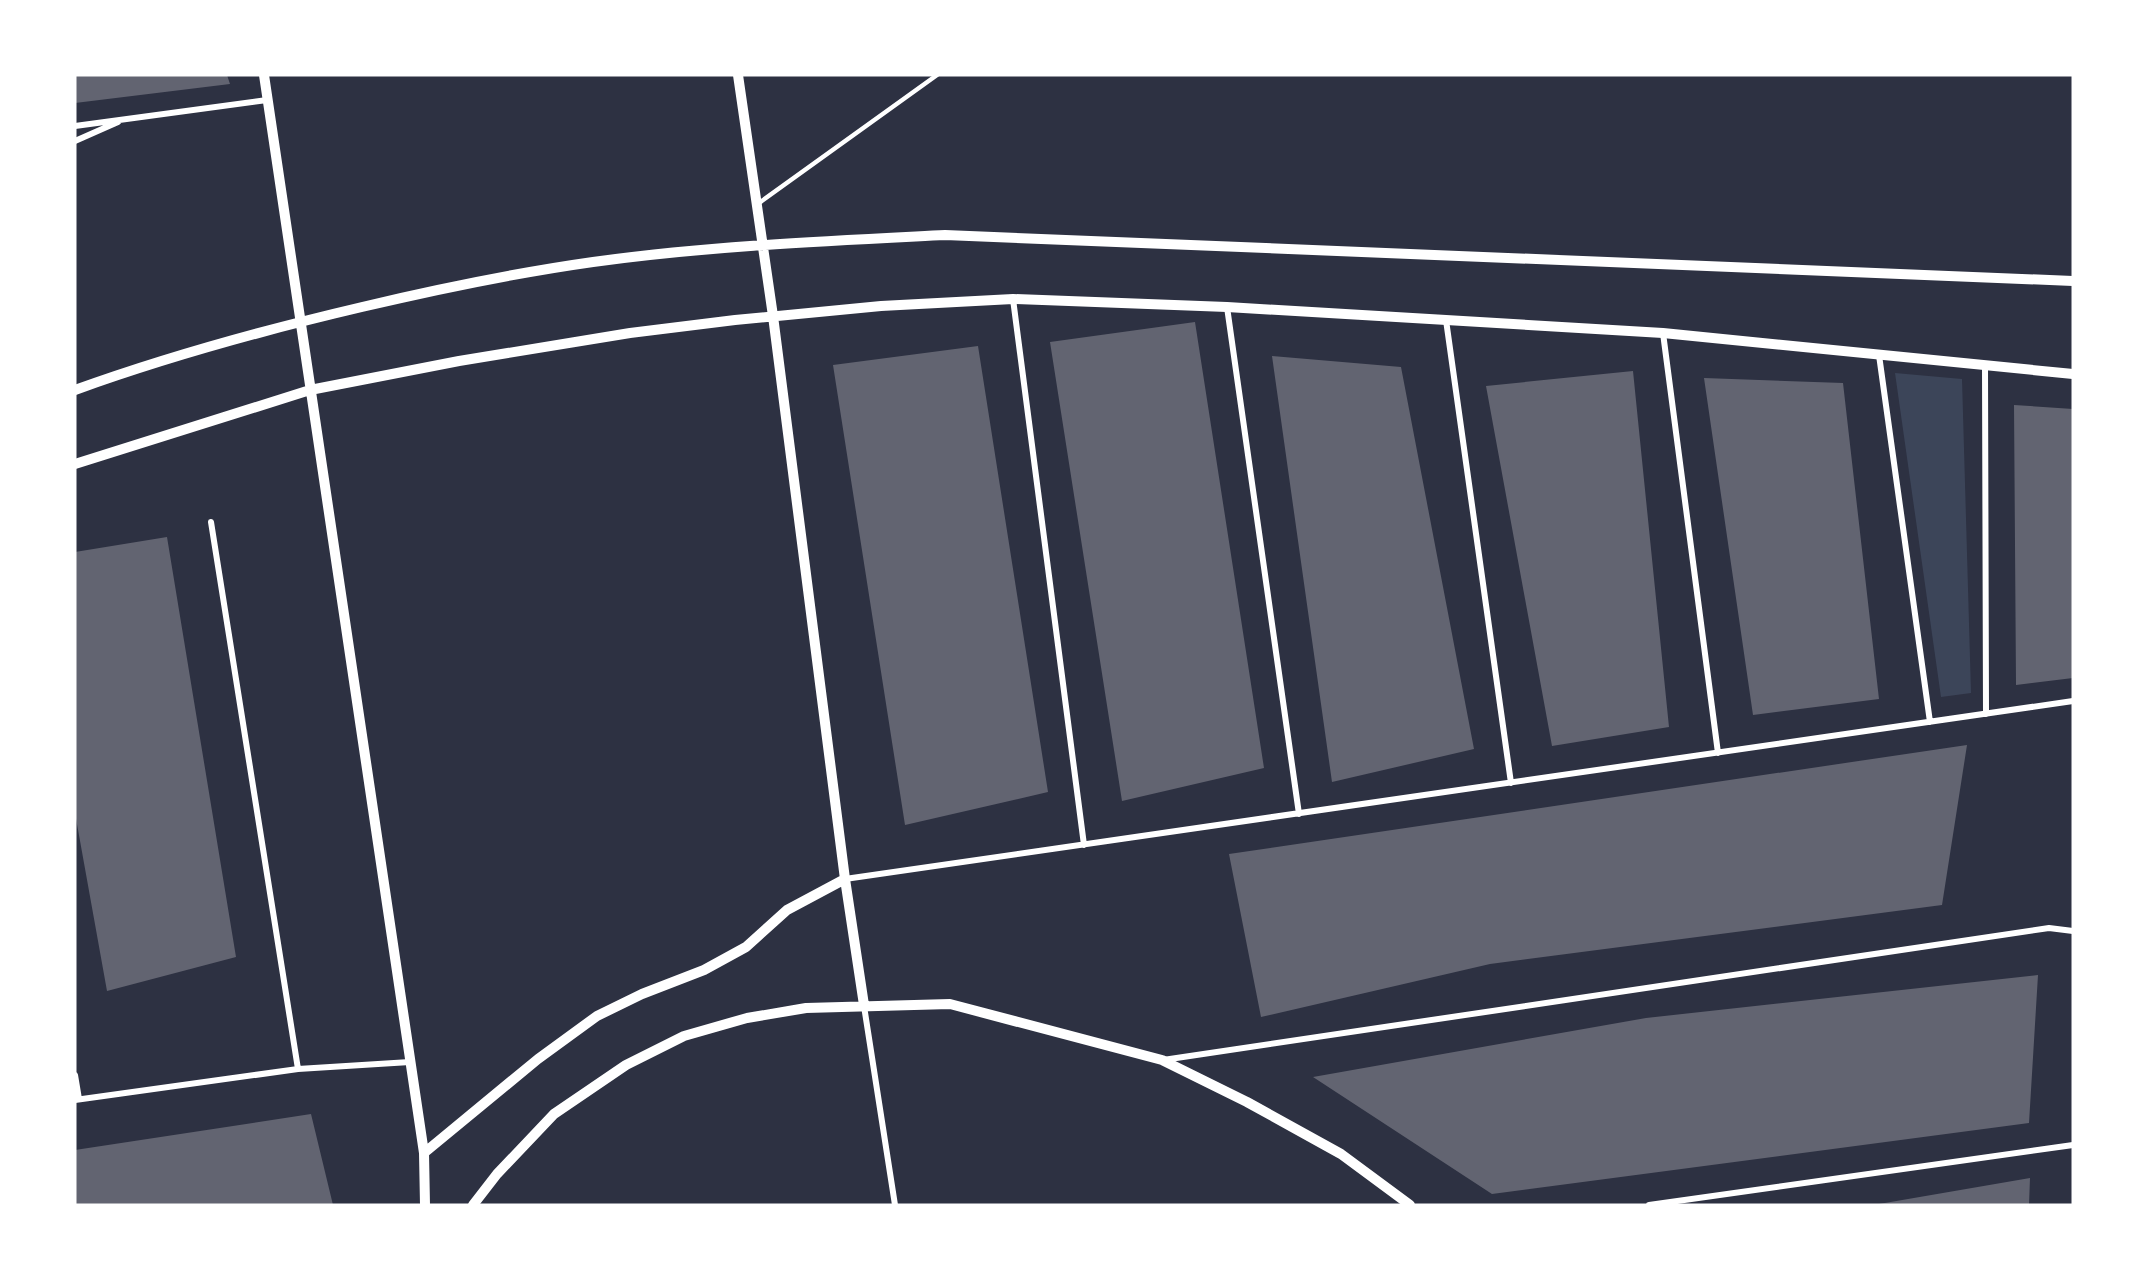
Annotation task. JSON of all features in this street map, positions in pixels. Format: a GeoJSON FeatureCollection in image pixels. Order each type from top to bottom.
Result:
{"type":"FeatureCollection","features":[{"type":"Feature","properties":{"kind":"street"},"geometry":{"type":"LineString","coordinates":[[264,75],[424,1153],[425,1205]]}},
{"type":"Feature","properties":{"kind":"street"},"geometry":{"type":"LineString","coordinates":[[738,75],[773,316],[845,879],[895,1205]]}},
{"type":"Feature","properties":{"kind":"street"},"geometry":{"type":"LineString","coordinates":[[75,126],[267,100]]}},
{"type":"Feature","properties":{"kind":"street"},"geometry":{"type":"LineString","coordinates":[[75,141],[125,119]]}},
{"type":"Feature","properties":{"kind":"street"},"geometry":{"type":"LineString","coordinates":[[75,390],[202,348],[300,322],[483,280],[594,262],[762,244],[945,235],[2073,281]]}},
{"type":"Feature","properties":{"kind":"street"},"geometry":{"type":"LineString","coordinates":[[1013,298],[1084,845]]}},
{"type":"Feature","properties":{"kind":"street"},"geometry":{"type":"LineString","coordinates":[[75,464],[310,390],[459,361],[607,337],[773,316],[881,306],[1013,298],[1227,307],[1662,333],[2073,374]]}},
{"type":"Feature","properties":{"kind":"street"},"geometry":{"type":"LineString","coordinates":[[1227,307],[1299,814]]}},
{"type":"Feature","properties":{"kind":"street"},"geometry":{"type":"LineString","coordinates":[[1446,320],[1511,783]]}},
{"type":"Feature","properties":{"kind":"street"},"geometry":{"type":"LineString","coordinates":[[1662,333],[1718,753]]}},
{"type":"Feature","properties":{"kind":"street"},"geometry":{"type":"LineString","coordinates":[[1879,355],[1930,722]]}},
{"type":"Feature","properties":{"kind":"street"},"geometry":{"type":"LineString","coordinates":[[1985,366],[1986,714]]}},
{"type":"Feature","properties":{"kind":"street"},"geometry":{"type":"LineString","coordinates":[[211,522],[298,1069]]}},
{"type":"Feature","properties":{"kind":"street"},"geometry":{"type":"LineString","coordinates":[[424,1153],[538,1059],[597,1016],[642,994],[705,970],[746,947],[787,910],[845,879],[2073,701]]}},
{"type":"Feature","properties":{"kind":"street"},"geometry":{"type":"LineString","coordinates":[[1162,1060],[2049,928],[2073,931]]}},
{"type":"Feature","properties":{"kind":"street"},"geometry":{"type":"LineString","coordinates":[[473,1205],[497,1174],[554,1114],[636,1060],[684,1036],[747,1018],[806,1008],[950,1004],[1162,1060],[1247,1102],[1341,1154],[1410,1205]]}},
{"type":"Feature","properties":{"kind":"street"},"geometry":{"type":"LineString","coordinates":[[75,1075],[77,1100],[298,1069],[410,1062]]}},
{"type":"Feature","properties":{"kind":"street"},"geometry":{"type":"LineString","coordinates":[[1649,1205],[2073,1145]]}},
{"type":"Feature","properties":{"kind":"lane"},"geometry":{"type":"LineString","coordinates":[[757,204],[937,75]]}},
{"type":"Feature","properties":{"kind":"shaded area"},"geometry":{"type":"Polygon","coordinates":[[[1895,373],[1962,379],[1971,693],[1941,697],[1895,373]]]}},
{"type":"Feature","properties":{"kind":"building"},"geometry":{"type":"Polygon","coordinates":[[[75,75],[227,75],[230,84],[75,103],[75,75]]]}},
{"type":"Feature","properties":{"kind":"building"},"geometry":{"type":"Polygon","coordinates":[[[1195,322],[1264,768],[1122,801],[1050,342],[1195,322]]]}},
{"type":"Feature","properties":{"kind":"building"},"geometry":{"type":"Polygon","coordinates":[[[978,346],[1048,792],[905,825],[833,365],[978,346]]]}},
{"type":"Feature","properties":{"kind":"building"},"geometry":{"type":"Polygon","coordinates":[[[1272,356],[1401,367],[1474,749],[1332,782],[1272,356]]]}},
{"type":"Feature","properties":{"kind":"building"},"geometry":{"type":"Polygon","coordinates":[[[1633,371],[1669,727],[1552,746],[1486,386],[1633,371]]]}},
{"type":"Feature","properties":{"kind":"building"},"geometry":{"type":"Polygon","coordinates":[[[1704,378],[1843,383],[1879,699],[1753,715],[1704,378]]]}},
{"type":"Feature","properties":{"kind":"building"},"geometry":{"type":"Polygon","coordinates":[[[2014,405],[2073,409],[2073,678],[2016,685],[2014,405]]]}},
{"type":"Feature","properties":{"kind":"building"},"geometry":{"type":"Polygon","coordinates":[[[167,537],[236,957],[107,991],[75,813],[75,552],[167,537]]]}},
{"type":"Feature","properties":{"kind":"building"},"geometry":{"type":"Polygon","coordinates":[[[1967,745],[1942,905],[1490,964],[1261,1017],[1229,854],[1967,745]]]}},
{"type":"Feature","properties":{"kind":"building"},"geometry":{"type":"Polygon","coordinates":[[[2038,975],[2029,1123],[1492,1194],[1313,1077],[1646,1018],[2038,975]]]}},
{"type":"Feature","properties":{"kind":"building"},"geometry":{"type":"Polygon","coordinates":[[[311,1114],[333,1205],[75,1205],[75,1150],[311,1114]]]}},
{"type":"Feature","properties":{"kind":"building"},"geometry":{"type":"Polygon","coordinates":[[[2030,1178],[2029,1205],[1879,1205],[1879,1204],[2030,1178]]]}}]}
